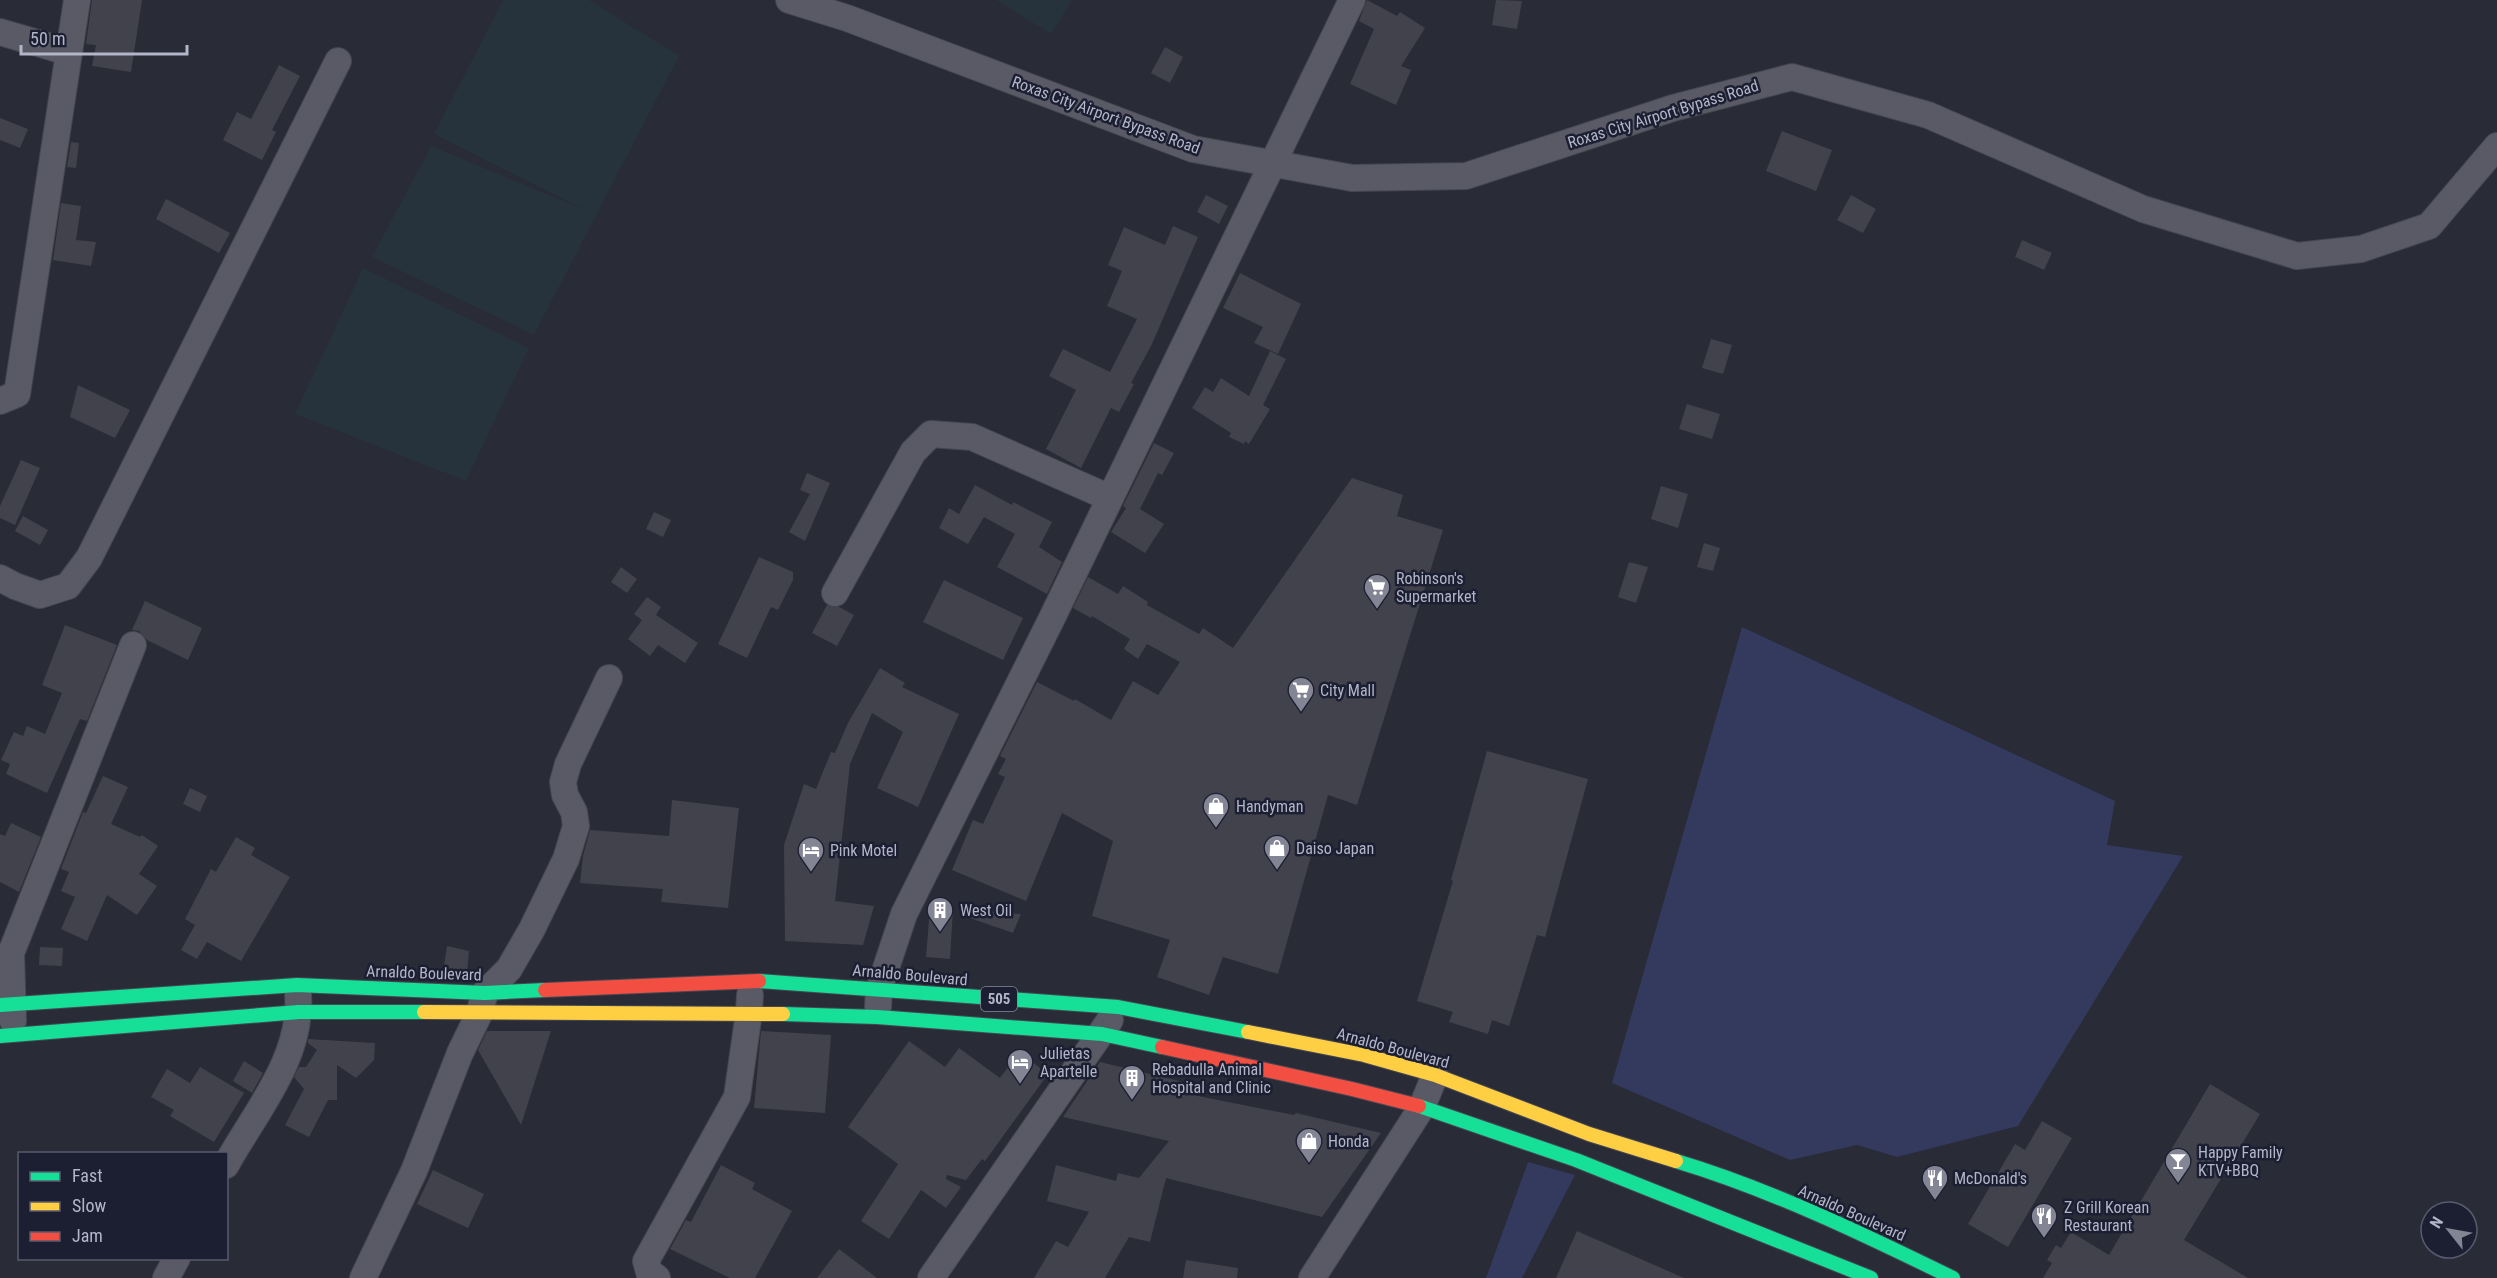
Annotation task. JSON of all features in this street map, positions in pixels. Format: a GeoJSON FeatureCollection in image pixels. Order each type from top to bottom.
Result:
{"type":"FeatureCollection","features":[{"type":"Feature","properties":{"kind":"highway","name":"Arnaldo Boulevard"},"geometry":{"type":"LineString","coordinates":[[6,1035],[299,1012],[482,1003],[750,980],[1118,1007],[1364,1055],[1435,1075],[1589,1134],[1717,1173],[1877,1241],[1953,1278]]}},
{"type":"Feature","properties":{"kind":"highway","name":"Arnaldo Boulevard"},"geometry":{"type":"LineString","coordinates":[[6,1005],[297,985],[482,1003],[877,1017],[1102,1034],[1422,1107],[1576,1160],[1871,1278]]}},
{"type":"Feature","properties":{"kind":"street"},"geometry":{"type":"LineString","coordinates":[[0,401],[17,394],[77,0]]}},
{"type":"Feature","properties":{"kind":"street","name":"Roxas City Airport Bypass Road"},"geometry":{"type":"LineString","coordinates":[[789,0],[847,18],[1193,149],[1352,178],[1466,176],[1673,108],[1792,77],[1929,115],[2143,209],[2297,256],[2361,249],[2429,226],[2497,146]]}},
{"type":"Feature","properties":{"kind":"street"},"geometry":{"type":"LineString","coordinates":[[877,1017],[879,989],[904,914],[1110,498],[1352,0]]}},
{"type":"Feature","properties":{"kind":"street"},"geometry":{"type":"LineString","coordinates":[[3,40],[68,52]]}},
{"type":"Feature","properties":{"kind":"street"},"geometry":{"type":"LineString","coordinates":[[0,578],[40,595],[68,586],[89,558],[338,61]]}},
{"type":"Feature","properties":{"kind":"street"},"geometry":{"type":"LineString","coordinates":[[835,593],[901,471],[913,452],[931,434],[972,437],[1110,498]]}},
{"type":"Feature","properties":{"kind":"street"},"geometry":{"type":"LineString","coordinates":[[6,1035],[6,1005],[11,953],[133,645]]}},
{"type":"Feature","properties":{"kind":"street"},"geometry":{"type":"LineString","coordinates":[[363,1278],[414,1171],[482,1003],[509,969],[532,929],[566,859],[576,826],[574,812],[565,795],[563,782],[568,764],[609,678]]}},
{"type":"Feature","properties":{"kind":"street"},"geometry":{"type":"LineString","coordinates":[[657,1278],[649,1272],[646,1261],[736,1097],[749,1012],[750,980]]}},
{"type":"Feature","properties":{"kind":"street"},"geometry":{"type":"LineString","coordinates":[[228,1162],[282,1071],[299,1012],[297,985]]}},
{"type":"Feature","properties":{"kind":"street"},"geometry":{"type":"LineString","coordinates":[[931,1278],[1102,1034],[1118,1007]]}},
{"type":"Feature","properties":{"kind":"street"},"geometry":{"type":"LineString","coordinates":[[1312,1278],[1422,1107],[1435,1075]]}},
{"type":"Feature","properties":{"kind":"street"},"geometry":{"type":"LineString","coordinates":[[166,1278],[176,1260]]}},
{"type":"Feature","properties":{"kind":"shaded area"},"geometry":{"type":"Polygon","coordinates":[[[503,0],[589,0],[679,56],[534,335],[372,257],[431,146],[585,210],[434,134],[503,0]]]}},
{"type":"Feature","properties":{"kind":"shaded area"},"geometry":{"type":"Polygon","coordinates":[[[996,0],[1072,0],[1051,34],[996,0]]]}},
{"type":"Feature","properties":{"kind":"shaded area"},"geometry":{"type":"Polygon","coordinates":[[[363,268],[529,348],[466,481],[295,414],[363,268]]]}},
{"type":"Feature","properties":{"kind":"water"},"geometry":{"type":"Polygon","coordinates":[[[1742,627],[2115,801],[2107,845],[2183,856],[2018,1126],[1897,1157],[1857,1145],[1790,1160],[1612,1083],[1742,627]]]}},
{"type":"Feature","properties":{"kind":"water"},"geometry":{"type":"Polygon","coordinates":[[[1528,1162],[1575,1175],[1522,1278],[1486,1278],[1528,1162]]]}},
{"type":"Feature","properties":{"kind":"building"},"geometry":{"type":"Polygon","coordinates":[[[92,0],[142,0],[131,72],[92,66],[96,45],[86,44],[92,0]]]}},
{"type":"Feature","properties":{"kind":"building"},"geometry":{"type":"Polygon","coordinates":[[[1367,0],[1397,16],[1400,12],[1425,28],[1401,66],[1411,70],[1396,105],[1350,84],[1374,29],[1359,21],[1367,0]]]}},
{"type":"Feature","properties":{"kind":"building"},"geometry":{"type":"Polygon","coordinates":[[[1496,0],[1522,1],[1517,29],[1492,25],[1496,0]]]}},
{"type":"Feature","properties":{"kind":"building"},"geometry":{"type":"Polygon","coordinates":[[[1165,47],[1183,57],[1170,83],[1151,73],[1165,47]]]}},
{"type":"Feature","properties":{"kind":"building"},"geometry":{"type":"Polygon","coordinates":[[[279,65],[300,76],[272,130],[276,132],[262,160],[223,140],[237,112],[251,119],[279,65]]]}},
{"type":"Feature","properties":{"kind":"building"},"geometry":{"type":"Polygon","coordinates":[[[0,118],[28,129],[20,148],[0,140],[0,118]]]}},
{"type":"Feature","properties":{"kind":"building"},"geometry":{"type":"Polygon","coordinates":[[[1782,131],[1832,150],[1816,191],[1766,171],[1782,131]]]}},
{"type":"Feature","properties":{"kind":"building"},"geometry":{"type":"Polygon","coordinates":[[[71,142],[79,143],[76,168],[67,167],[71,142]]]}},
{"type":"Feature","properties":{"kind":"building"},"geometry":{"type":"Polygon","coordinates":[[[1206,195],[1228,206],[1219,224],[1197,212],[1206,195]]]}},
{"type":"Feature","properties":{"kind":"building"},"geometry":{"type":"Polygon","coordinates":[[[1851,195],[1876,209],[1863,233],[1837,220],[1851,195]]]}},
{"type":"Feature","properties":{"kind":"building"},"geometry":{"type":"Polygon","coordinates":[[[166,199],[230,233],[219,253],[156,219],[166,199]]]}},
{"type":"Feature","properties":{"kind":"building"},"geometry":{"type":"Polygon","coordinates":[[[61,203],[81,206],[76,240],[96,242],[91,266],[53,260],[61,203]]]}},
{"type":"Feature","properties":{"kind":"building"},"geometry":{"type":"Polygon","coordinates":[[[1173,226],[1198,237],[1152,344],[1131,383],[1134,384],[1119,412],[1111,408],[1081,468],[1046,449],[1076,390],[1049,376],[1063,349],[1110,372],[1137,319],[1107,306],[1122,271],[1108,265],[1124,227],[1165,245],[1173,226]]]}},
{"type":"Feature","properties":{"kind":"building"},"geometry":{"type":"Polygon","coordinates":[[[2022,240],[2052,253],[2044,270],[2015,257],[2022,240]]]}},
{"type":"Feature","properties":{"kind":"building"},"geometry":{"type":"Polygon","coordinates":[[[1240,273],[1301,304],[1278,354],[1254,343],[1263,327],[1223,308],[1240,273]]]}},
{"type":"Feature","properties":{"kind":"building"},"geometry":{"type":"Polygon","coordinates":[[[1711,339],[1732,345],[1723,374],[1702,368],[1711,339]]]}},
{"type":"Feature","properties":{"kind":"building"},"geometry":{"type":"Polygon","coordinates":[[[1270,351],[1286,359],[1263,405],[1270,409],[1249,444],[1229,437],[1231,433],[1192,408],[1205,387],[1213,392],[1221,378],[1249,396],[1270,351]]]}},
{"type":"Feature","properties":{"kind":"building"},"geometry":{"type":"Polygon","coordinates":[[[78,385],[130,410],[115,438],[70,417],[78,385]]]}},
{"type":"Feature","properties":{"kind":"building"},"geometry":{"type":"Polygon","coordinates":[[[1687,404],[1720,414],[1712,439],[1679,429],[1687,404]]]}},
{"type":"Feature","properties":{"kind":"building"},"geometry":{"type":"Polygon","coordinates":[[[1154,443],[1174,453],[1162,475],[1158,473],[1140,509],[1164,524],[1145,553],[1111,532],[1126,508],[1123,506],[1154,443]]]}},
{"type":"Feature","properties":{"kind":"building"},"geometry":{"type":"Polygon","coordinates":[[[21,460],[40,468],[15,525],[0,518],[0,506],[21,460]]]}},
{"type":"Feature","properties":{"kind":"building"},"geometry":{"type":"Polygon","coordinates":[[[807,473],[830,483],[805,541],[789,532],[810,494],[800,490],[807,473]]]}},
{"type":"Feature","properties":{"kind":"building"},"geometry":{"type":"Polygon","coordinates":[[[1352,478],[1403,495],[1397,516],[1443,530],[1357,805],[1328,795],[1278,974],[1223,957],[1209,995],[1157,977],[1170,940],[1092,916],[1113,841],[1062,813],[1026,901],[952,870],[973,820],[983,824],[1005,777],[998,774],[1006,759],[1000,756],[1037,682],[1074,701],[1075,699],[1111,720],[1133,681],[1158,695],[1180,662],[1147,644],[1138,659],[1124,649],[1130,639],[1092,616],[1091,618],[1073,608],[1088,577],[1118,594],[1123,586],[1148,602],[1147,605],[1199,634],[1203,628],[1233,648],[1352,478]]]}},
{"type":"Feature","properties":{"kind":"building"},"geometry":{"type":"Polygon","coordinates":[[[975,485],[1012,505],[1013,502],[1052,522],[1039,547],[1062,562],[1047,594],[997,567],[1015,534],[984,517],[968,544],[939,528],[949,508],[959,514],[975,485]]]}},
{"type":"Feature","properties":{"kind":"building"},"geometry":{"type":"Polygon","coordinates":[[[1661,486],[1688,494],[1678,528],[1651,519],[1661,486]]]}},
{"type":"Feature","properties":{"kind":"building"},"geometry":{"type":"Polygon","coordinates":[[[654,512],[671,520],[663,537],[646,529],[654,512]]]}},
{"type":"Feature","properties":{"kind":"building"},"geometry":{"type":"Polygon","coordinates":[[[23,516],[48,530],[40,545],[15,531],[23,516]]]}},
{"type":"Feature","properties":{"kind":"building"},"geometry":{"type":"Polygon","coordinates":[[[1704,543],[1720,548],[1713,571],[1697,567],[1704,543]]]}},
{"type":"Feature","properties":{"kind":"building"},"geometry":{"type":"Polygon","coordinates":[[[759,557],[793,572],[793,580],[778,610],[771,607],[747,658],[718,644],[759,557]]]}},
{"type":"Feature","properties":{"kind":"building"},"geometry":{"type":"Polygon","coordinates":[[[1629,562],[1648,567],[1636,603],[1618,597],[1629,562]]]}},
{"type":"Feature","properties":{"kind":"building"},"geometry":{"type":"Polygon","coordinates":[[[621,567],[637,579],[627,593],[611,582],[621,567]]]}},
{"type":"Feature","properties":{"kind":"building"},"geometry":{"type":"Polygon","coordinates":[[[944,580],[1023,618],[1003,660],[923,622],[944,580]]]}},
{"type":"Feature","properties":{"kind":"building"},"geometry":{"type":"Polygon","coordinates":[[[647,597],[661,607],[656,615],[698,643],[685,663],[658,645],[650,656],[628,639],[642,620],[634,614],[647,597]]]}},
{"type":"Feature","properties":{"kind":"building"},"geometry":{"type":"Polygon","coordinates":[[[145,601],[202,628],[188,660],[147,640],[139,631],[132,630],[145,601]]]}},
{"type":"Feature","properties":{"kind":"building"},"geometry":{"type":"Polygon","coordinates":[[[827,605],[839,607],[854,615],[837,646],[812,633],[827,605]]]}},
{"type":"Feature","properties":{"kind":"building"},"geometry":{"type":"Polygon","coordinates":[[[65,625],[117,645],[87,721],[80,719],[47,793],[6,774],[10,764],[1,760],[14,732],[23,736],[27,726],[45,734],[62,693],[42,685],[65,625]]]}},
{"type":"Feature","properties":{"kind":"building"},"geometry":{"type":"Polygon","coordinates":[[[880,668],[905,683],[902,687],[959,714],[918,807],[877,788],[903,732],[872,713],[850,764],[835,901],[874,906],[863,945],[785,941],[784,845],[804,784],[816,789],[831,752],[835,753],[848,723],[880,668]]]}},
{"type":"Feature","properties":{"kind":"building"},"geometry":{"type":"Polygon","coordinates":[[[1487,751],[1588,779],[1545,937],[1537,935],[1509,1026],[1492,1020],[1488,1034],[1449,1022],[1453,1012],[1417,1001],[1453,881],[1451,880],[1487,751]]]}},
{"type":"Feature","properties":{"kind":"building"},"geometry":{"type":"Polygon","coordinates":[[[103,776],[128,787],[111,824],[140,837],[142,835],[158,846],[139,874],[157,886],[137,915],[107,895],[87,941],[61,929],[75,897],[61,891],[69,872],[61,869],[83,812],[86,813],[103,776]]]}},
{"type":"Feature","properties":{"kind":"building"},"geometry":{"type":"Polygon","coordinates":[[[190,788],[207,796],[200,812],[183,804],[190,788]]]}},
{"type":"Feature","properties":{"kind":"building"},"geometry":{"type":"Polygon","coordinates":[[[672,800],[739,808],[728,908],[661,902],[663,889],[580,883],[583,856],[590,830],[669,836],[672,800]]]}},
{"type":"Feature","properties":{"kind":"building"},"geometry":{"type":"Polygon","coordinates":[[[11,823],[41,837],[19,892],[0,882],[0,834],[5,836],[11,823]]]}},
{"type":"Feature","properties":{"kind":"building"},"geometry":{"type":"Polygon","coordinates":[[[236,837],[255,848],[251,855],[290,877],[241,961],[207,942],[197,959],[181,950],[195,925],[185,919],[211,869],[216,872],[236,837]]]}},
{"type":"Feature","properties":{"kind":"building","name":"West Oil"},"geometry":{"type":"Polygon","coordinates":[[[930,908],[953,909],[950,959],[926,957],[930,908]]]}},
{"type":"Feature","properties":{"kind":"building"},"geometry":{"type":"Polygon","coordinates":[[[962,910],[1021,914],[1013,933],[961,915],[962,910]]]}},
{"type":"Feature","properties":{"kind":"building"},"geometry":{"type":"Polygon","coordinates":[[[447,946],[469,951],[467,973],[443,972],[447,946]]]}},
{"type":"Feature","properties":{"kind":"building"},"geometry":{"type":"Polygon","coordinates":[[[40,947],[63,948],[62,966],[39,965],[40,947]]]}},
{"type":"Feature","properties":{"kind":"building"},"geometry":{"type":"Polygon","coordinates":[[[487,1031],[551,1031],[521,1125],[478,1050],[487,1031]]]}},
{"type":"Feature","properties":{"kind":"building"},"geometry":{"type":"Polygon","coordinates":[[[761,1031],[831,1035],[825,1113],[754,1108],[761,1031]]]}},
{"type":"Feature","properties":{"kind":"building"},"geometry":{"type":"Polygon","coordinates":[[[308,1039],[375,1043],[374,1060],[356,1078],[337,1065],[337,1100],[328,1100],[309,1137],[285,1125],[304,1089],[294,1077],[299,1067],[306,1067],[317,1050],[308,1043],[308,1039]]]}},
{"type":"Feature","properties":{"kind":"building"},"geometry":{"type":"Polygon","coordinates":[[[909,1041],[945,1067],[959,1048],[1000,1078],[1019,1052],[1048,1074],[985,1161],[982,1159],[966,1180],[947,1175],[946,1179],[961,1187],[946,1208],[921,1190],[889,1239],[861,1221],[898,1164],[848,1127],[909,1041]]]}},
{"type":"Feature","properties":{"kind":"building"},"geometry":{"type":"Polygon","coordinates":[[[244,1061],[263,1073],[252,1093],[233,1081],[244,1061]]]}},
{"type":"Feature","properties":{"kind":"building"},"geometry":{"type":"Polygon","coordinates":[[[1100,1062],[1200,1086],[1193,1095],[1294,1115],[1296,1113],[1381,1133],[1322,1217],[1166,1178],[1150,1242],[1129,1237],[1105,1278],[1034,1278],[1056,1241],[1068,1247],[1089,1212],[1047,1201],[1056,1165],[1116,1181],[1118,1173],[1139,1178],[1169,1141],[1063,1117],[1100,1062]]]}},
{"type":"Feature","properties":{"kind":"building"},"geometry":{"type":"Polygon","coordinates":[[[200,1067],[244,1093],[214,1142],[170,1116],[174,1110],[151,1097],[167,1069],[190,1083],[200,1067]]]}},
{"type":"Feature","properties":{"kind":"building"},"geometry":{"type":"Polygon","coordinates":[[[2210,1084],[2260,1114],[2184,1240],[2248,1278],[2043,1278],[2052,1263],[2047,1260],[2056,1245],[2061,1248],[2071,1232],[2109,1255],[2210,1084]]]}},
{"type":"Feature","properties":{"kind":"building"},"geometry":{"type":"Polygon","coordinates":[[[2042,1121],[2072,1138],[2008,1247],[1968,1224],[2015,1144],[2025,1150],[2042,1121]]]}},
{"type":"Feature","properties":{"kind":"building"},"geometry":{"type":"Polygon","coordinates":[[[721,1165],[755,1183],[752,1189],[792,1211],[755,1278],[730,1278],[670,1249],[686,1220],[691,1222],[721,1165]]]}},
{"type":"Feature","properties":{"kind":"building"},"geometry":{"type":"Polygon","coordinates":[[[433,1170],[484,1194],[468,1228],[417,1204],[433,1170]]]}},
{"type":"Feature","properties":{"kind":"building"},"geometry":{"type":"Polygon","coordinates":[[[1577,1231],[1684,1278],[1556,1278],[1577,1231]]]}},
{"type":"Feature","properties":{"kind":"building"},"geometry":{"type":"Polygon","coordinates":[[[839,1249],[877,1278],[817,1278],[839,1249]]]}},
{"type":"Feature","properties":{"kind":"building"},"geometry":{"type":"Polygon","coordinates":[[[1186,1260],[1238,1268],[1237,1278],[1183,1278],[1186,1260]]]}},
{"type":"Feature","properties":{"kind":"traffic: fast"},"geometry":{"type":"LineString","coordinates":[[759,981],[1118,1007],[1248,1032]]}},
{"type":"Feature","properties":{"kind":"traffic: fast"},"geometry":{"type":"LineString","coordinates":[[0,1005],[297,985],[485,993],[545,990]]}},
{"type":"Feature","properties":{"kind":"traffic: fast"},"geometry":{"type":"LineString","coordinates":[[0,1036],[299,1012],[424,1012]]}},
{"type":"Feature","properties":{"kind":"traffic: fast"},"geometry":{"type":"LineString","coordinates":[[783,1014],[877,1017],[1102,1034],[1162,1047]]}},
{"type":"Feature","properties":{"kind":"traffic: fast"},"geometry":{"type":"LineString","coordinates":[[1419,1106],[1576,1160],[1871,1278]]}},
{"type":"Feature","properties":{"kind":"traffic: fast"},"geometry":{"type":"LineString","coordinates":[[1676,1161],[1782,1199],[1953,1278]]}},
{"type":"Feature","properties":{"kind":"traffic: slow"},"geometry":{"type":"LineString","coordinates":[[424,1012],[783,1014]]}},
{"type":"Feature","properties":{"kind":"traffic: slow"},"geometry":{"type":"LineString","coordinates":[[1248,1032],[1364,1055],[1435,1075],[1589,1134],[1676,1161]]}},
{"type":"Feature","properties":{"kind":"traffic: jam"},"geometry":{"type":"LineString","coordinates":[[545,990],[759,981]]}},
{"type":"Feature","properties":{"kind":"traffic: jam"},"geometry":{"type":"LineString","coordinates":[[1162,1047],[1419,1106]]}},
{"type":"Feature","properties":{"kind":"place","name":"Robinson's Supermarket"},"geometry":{"type":"Point","coordinates":[1377,610]}},
{"type":"Feature","properties":{"kind":"place","name":"City Mall"},"geometry":{"type":"Point","coordinates":[1301,713]}},
{"type":"Feature","properties":{"kind":"place","name":"Handyman"},"geometry":{"type":"Point","coordinates":[1216,829]}},
{"type":"Feature","properties":{"kind":"place","name":"Daiso Japan"},"geometry":{"type":"Point","coordinates":[1277,871]}},
{"type":"Feature","properties":{"kind":"place","name":"Pink Motel"},"geometry":{"type":"Point","coordinates":[811,873]}},
{"type":"Feature","properties":{"kind":"place","name":"West Oil"},"geometry":{"type":"Point","coordinates":[940,933]}},
{"type":"Feature","properties":{"kind":"place","name":"Julietas Apartelle"},"geometry":{"type":"Point","coordinates":[1020,1085]}},
{"type":"Feature","properties":{"kind":"place","name":"Rebadulla Animal Hospital and Clinic"},"geometry":{"type":"Point","coordinates":[1132,1101]}},
{"type":"Feature","properties":{"kind":"place","name":"Honda"},"geometry":{"type":"Point","coordinates":[1309,1164]}},
{"type":"Feature","properties":{"kind":"place","name":"Happy Family KTV+BBQ"},"geometry":{"type":"Point","coordinates":[2178,1184]}},
{"type":"Feature","properties":{"kind":"place","name":"McDonald's"},"geometry":{"type":"Point","coordinates":[1935,1201]}},
{"type":"Feature","properties":{"kind":"place","name":"Z Grill Korean Restaurant"},"geometry":{"type":"Point","coordinates":[2044,1239]}}]}
